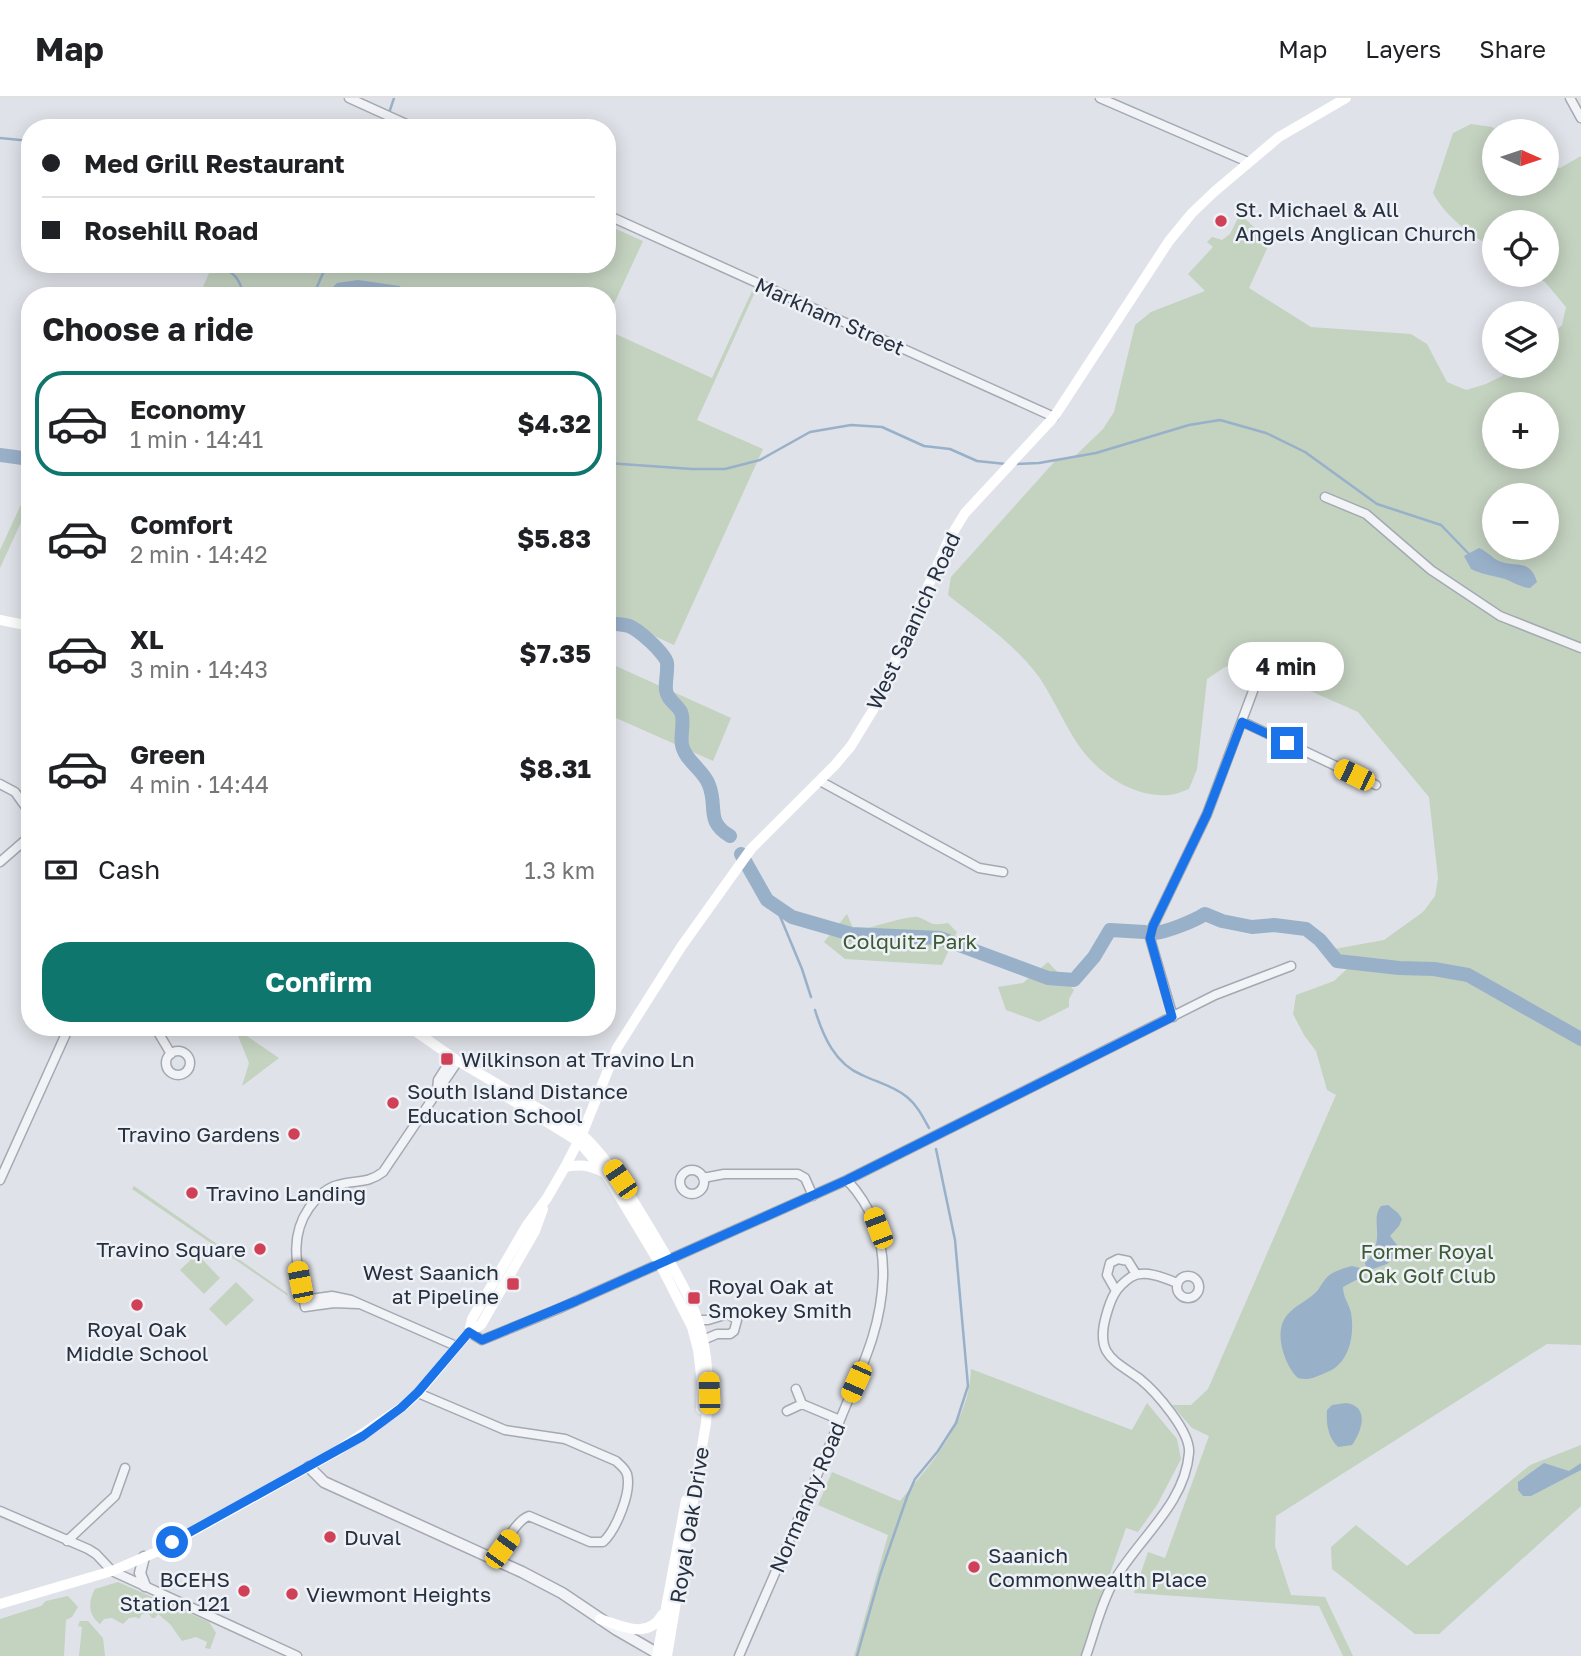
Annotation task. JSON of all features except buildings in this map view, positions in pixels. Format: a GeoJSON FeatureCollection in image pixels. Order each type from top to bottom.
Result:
{"type":"FeatureCollection","features":[{"type":"Feature","properties":{"kind":"main road","name":"West Saanich Road"},"geometry":{"type":"LineString","coordinates":[[0,1604],[112,1571],[144,1557],[363,1436],[401,1408],[469,1332],[481,1325],[535,1231],[547,1198],[581,1138],[617,1048],[692,931],[751,849],[820,781],[851,746],[873,710],[949,539],[965,513],[1054,417],[1169,241],[1192,213],[1248,162],[1294,127],[1345,98]]}},
{"type":"Feature","properties":{"kind":"main road"},"geometry":{"type":"LineString","coordinates":[[0,620],[21,624]]}},
{"type":"Feature","properties":{"kind":"main road"},"geometry":{"type":"LineString","coordinates":[[422,1036],[458,1062],[581,1138]]}},
{"type":"Feature","properties":{"kind":"main road","name":"Royal Oak Drive"},"geometry":{"type":"LineString","coordinates":[[581,1138],[664,1262],[692,1327],[698,1350],[702,1383],[700,1414],[665,1609],[661,1655]]}},
{"type":"Feature","properties":{"kind":"main road","name":"Royal Oak Drive"},"geometry":{"type":"LineString","coordinates":[[581,1138],[610,1164],[698,1320],[708,1365],[706,1423],[661,1655]]}},
{"type":"Feature","properties":{"kind":"main road"},"geometry":{"type":"LineString","coordinates":[[565,1167],[583,1165],[605,1173]]}},
{"type":"Feature","properties":{"kind":"main road"},"geometry":{"type":"LineString","coordinates":[[600,1619],[631,1629],[647,1629],[659,1620],[665,1609]]}},
{"type":"Feature","properties":{"kind":"street"},"geometry":{"type":"LineString","coordinates":[[349,98],[395,119]]}},
{"type":"Feature","properties":{"kind":"street"},"geometry":{"type":"LineString","coordinates":[[1100,98],[1248,162]]}},
{"type":"Feature","properties":{"kind":"street"},"geometry":{"type":"LineString","coordinates":[[1570,98],[1581,118]]}},
{"type":"Feature","properties":{"kind":"street","name":"Markham Street"},"geometry":{"type":"LineString","coordinates":[[616,219],[1054,417]]}},
{"type":"Feature","properties":{"kind":"street"},"geometry":{"type":"LineString","coordinates":[[1325,497],[1366,514],[1431,569],[1500,616],[1581,648]]}},
{"type":"Feature","properties":{"kind":"street"},"geometry":{"type":"LineString","coordinates":[[1172,1017],[1150,938],[1153,926],[1207,814],[1253,691]]}},
{"type":"Feature","properties":{"kind":"street"},"geometry":{"type":"LineString","coordinates":[[1242,722],[1377,785]]}},
{"type":"Feature","properties":{"kind":"street"},"geometry":{"type":"LineString","coordinates":[[820,781],[979,868],[1003,872]]}},
{"type":"Feature","properties":{"kind":"street"},"geometry":{"type":"LineString","coordinates":[[0,784],[15,792],[21,800]]}},
{"type":"Feature","properties":{"kind":"street"},"geometry":{"type":"LineString","coordinates":[[0,863],[21,844]]}},
{"type":"Feature","properties":{"kind":"street"},"geometry":{"type":"LineString","coordinates":[[469,1332],[482,1340],[813,1196],[1215,995],[1291,967]]}},
{"type":"Feature","properties":{"kind":"street"},"geometry":{"type":"LineString","coordinates":[[0,1180],[65,1036]]}},
{"type":"Feature","properties":{"kind":"street"},"geometry":{"type":"LineString","coordinates":[[160,1036],[171,1054]]}},
{"type":"Feature","properties":{"kind":"street"},"geometry":{"type":"LineString","coordinates":[[456,1346],[358,1304],[304,1303],[295,1240],[304,1215],[327,1189],[345,1183],[367,1182],[383,1172],[436,1093],[439,1080],[458,1062]]}},
{"type":"Feature","properties":{"kind":"street"},"geometry":{"type":"LineString","coordinates":[[703,1178],[724,1174],[798,1174],[805,1178],[813,1196]]}},
{"type":"Feature","properties":{"kind":"street","name":"Normandy Road"},"geometry":{"type":"LineString","coordinates":[[739,1656],[821,1471],[872,1345],[883,1273],[878,1228],[861,1195],[847,1180]]}},
{"type":"Feature","properties":{"kind":"street"},"geometry":{"type":"LineString","coordinates":[[1115,1289],[1107,1275],[1110,1263],[1118,1259],[1128,1261],[1136,1274]]}},
{"type":"Feature","properties":{"kind":"street"},"geometry":{"type":"LineString","coordinates":[[1086,1656],[1110,1589],[1178,1489],[1190,1450],[1187,1437],[1153,1392],[1113,1361],[1103,1339],[1104,1322],[1115,1289],[1136,1274],[1177,1283]]}},
{"type":"Feature","properties":{"kind":"street"},"geometry":{"type":"LineString","coordinates":[[698,1320],[728,1314],[737,1320],[734,1331],[730,1334],[717,1334],[703,1340]]}},
{"type":"Feature","properties":{"kind":"street"},"geometry":{"type":"LineString","coordinates":[[796,1390],[802,1404],[840,1420]]}},
{"type":"Feature","properties":{"kind":"street"},"geometry":{"type":"LineString","coordinates":[[418,1392],[512,1432],[565,1438],[616,1461],[623,1466],[627,1474],[619,1521],[603,1542],[590,1542],[529,1516],[517,1522],[512,1535],[494,1559]]}},
{"type":"Feature","properties":{"kind":"street"},"geometry":{"type":"LineString","coordinates":[[787,1411],[802,1404]]}},
{"type":"Feature","properties":{"kind":"street"},"geometry":{"type":"LineString","coordinates":[[309,1467],[324,1482],[562,1593],[661,1655]]}},
{"type":"Feature","properties":{"kind":"street"},"geometry":{"type":"LineString","coordinates":[[67,1541],[115,1496],[125,1468]]}},
{"type":"Feature","properties":{"kind":"street"},"geometry":{"type":"LineString","coordinates":[[0,1511],[96,1554],[112,1571],[298,1656]]}},
{"type":"Feature","properties":{"kind":"street"},"geometry":{"type":"LineString","coordinates":[[144,1557],[140,1573],[145,1586]]}},
{"type":"Feature","properties":{"kind":"green space","name":"Former Royal Oak Golf Club"},"geometry":{"type":"Polygon","coordinates":[[[1471,124],[1482,126],[1482,196],[1559,196],[1559,168],[1581,156],[1581,1345],[1547,1344],[1276,1516],[1275,1546],[1291,1595],[1325,1597],[1353,1656],[1343,1656],[1319,1606],[1134,1593],[1148,1552],[1165,1558],[1209,1436],[1192,1428],[1172,1405],[1191,1405],[1208,1389],[1336,1095],[1327,1090],[1316,1051],[1293,1014],[1296,995],[1334,981],[1348,968],[1338,964],[1329,950],[1384,940],[1423,912],[1435,896],[1438,878],[1429,797],[1358,712],[1265,668],[1245,662],[1225,667],[1207,679],[1197,769],[1189,789],[1171,795],[1156,795],[1130,788],[1107,775],[1087,756],[1039,677],[1019,654],[948,595],[951,577],[1056,460],[1075,456],[1103,429],[1114,412],[1135,325],[1151,312],[1205,291],[1188,274],[1213,247],[1207,242],[1212,237],[1222,240],[1230,234],[1240,214],[1270,242],[1249,288],[1311,327],[1411,334],[1427,344],[1447,382],[1466,390],[1498,378],[1559,378],[1559,328],[1566,307],[1549,287],[1559,287],[1559,210],[1482,210],[1482,241],[1453,218],[1433,193],[1453,133],[1471,124]]]}},
{"type":"Feature","properties":{"kind":"green space"},"geometry":{"type":"Polygon","coordinates":[[[616,229],[643,241],[616,300],[616,287],[203,287],[209,273],[616,273],[616,229]]]}},
{"type":"Feature","properties":{"kind":"green space"},"geometry":{"type":"Polygon","coordinates":[[[752,291],[755,292],[697,420],[763,449],[674,645],[616,618],[616,334],[712,378],[752,291]]]}},
{"type":"Feature","properties":{"kind":"green space"},"geometry":{"type":"Polygon","coordinates":[[[21,504],[21,522],[0,568],[0,550],[21,504]]]}},
{"type":"Feature","properties":{"kind":"green space"},"geometry":{"type":"Polygon","coordinates":[[[616,666],[731,718],[713,761],[616,718],[616,666]]]}},
{"type":"Feature","properties":{"kind":"green space","name":"Colquitz Park"},"geometry":{"type":"Polygon","coordinates":[[[847,914],[855,933],[914,917],[934,924],[948,923],[957,932],[942,965],[845,959],[824,942],[847,914]]]}},
{"type":"Feature","properties":{"kind":"green space","name":"Colquitz Park"},"geometry":{"type":"Polygon","coordinates":[[[1048,962],[1074,990],[1069,999],[1069,1007],[1039,1022],[1006,1010],[998,987],[1023,983],[1048,962]]]}},
{"type":"Feature","properties":{"kind":"green space"},"geometry":{"type":"Polygon","coordinates":[[[238,1036],[247,1036],[279,1058],[242,1086],[249,1063],[238,1036]]]}},
{"type":"Feature","properties":{"kind":"green space"},"geometry":{"type":"Polygon","coordinates":[[[134,1186],[287,1293],[288,1296],[132,1189],[134,1186]]]}},
{"type":"Feature","properties":{"kind":"green space"},"geometry":{"type":"Polygon","coordinates":[[[197,1254],[220,1278],[204,1294],[180,1270],[197,1254]]]}},
{"type":"Feature","properties":{"kind":"green space"},"geometry":{"type":"Polygon","coordinates":[[[236,1282],[254,1300],[226,1326],[209,1309],[236,1282]]]}},
{"type":"Feature","properties":{"kind":"green space"},"geometry":{"type":"Polygon","coordinates":[[[971,1369],[1132,1430],[1147,1403],[1177,1439],[1181,1459],[1157,1505],[1138,1532],[1126,1528],[1081,1656],[854,1656],[888,1535],[818,1505],[832,1472],[900,1501],[947,1441],[964,1406],[971,1369]]]}},
{"type":"Feature","properties":{"kind":"green space"},"geometry":{"type":"Polygon","coordinates":[[[1581,1445],[1581,1506],[1439,1634],[1415,1634],[1332,1569],[1331,1547],[1356,1525],[1407,1566],[1530,1465],[1581,1445]]]}},
{"type":"Feature","properties":{"kind":"green space"},"geometry":{"type":"Polygon","coordinates":[[[118,1582],[209,1622],[216,1633],[210,1649],[205,1648],[207,1642],[196,1637],[182,1641],[170,1624],[158,1614],[152,1618],[148,1613],[142,1614],[139,1619],[129,1618],[123,1624],[112,1618],[104,1619],[100,1624],[91,1612],[90,1603],[95,1589],[118,1582]]]}},
{"type":"Feature","properties":{"kind":"green space"},"geometry":{"type":"Polygon","coordinates":[[[68,1596],[78,1607],[72,1617],[66,1620],[64,1656],[0,1656],[0,1619],[41,1606],[46,1601],[68,1596]]]}},
{"type":"Feature","properties":{"kind":"green space"},"geometry":{"type":"Polygon","coordinates":[[[80,1621],[88,1621],[103,1638],[105,1656],[79,1656],[82,1627],[78,1626],[80,1621]]]}},
{"type":"Feature","properties":{"kind":"water"},"geometry":{"type":"Polygon","coordinates":[[[358,280],[400,287],[333,287],[337,283],[358,280]]]}},
{"type":"Feature","properties":{"kind":"water"},"geometry":{"type":"Polygon","coordinates":[[[1479,548],[1482,550],[1482,560],[1498,560],[1526,567],[1534,574],[1537,582],[1530,588],[1482,573],[1471,569],[1464,556],[1479,548]]]}},
{"type":"Feature","properties":{"kind":"water"},"geometry":{"type":"Polygon","coordinates":[[[1388,1205],[1402,1219],[1390,1236],[1397,1245],[1397,1254],[1387,1264],[1367,1271],[1365,1263],[1376,1246],[1378,1212],[1381,1206],[1388,1205]]]}},
{"type":"Feature","properties":{"kind":"water"},"geometry":{"type":"Polygon","coordinates":[[[1352,1266],[1360,1268],[1361,1272],[1358,1279],[1343,1287],[1352,1322],[1351,1340],[1345,1357],[1325,1373],[1309,1379],[1298,1378],[1285,1358],[1281,1341],[1285,1318],[1316,1292],[1329,1275],[1352,1266]]]}},
{"type":"Feature","properties":{"kind":"water"},"geometry":{"type":"Polygon","coordinates":[[[1346,1403],[1358,1409],[1361,1426],[1352,1445],[1338,1447],[1328,1430],[1327,1410],[1332,1405],[1346,1403]]]}},
{"type":"Feature","properties":{"kind":"water"},"geometry":{"type":"Polygon","coordinates":[[[1544,1463],[1569,1471],[1581,1463],[1581,1470],[1531,1496],[1523,1496],[1518,1490],[1518,1482],[1544,1463]]]}},
{"type":"Feature","properties":{"kind":"waterway"},"geometry":{"type":"LineString","coordinates":[[387,119],[394,98]]}},
{"type":"Feature","properties":{"kind":"waterway"},"geometry":{"type":"LineString","coordinates":[[0,138],[21,140]]}},
{"type":"Feature","properties":{"kind":"waterway"},"geometry":{"type":"LineString","coordinates":[[231,273],[241,287]]}},
{"type":"Feature","properties":{"kind":"waterway"},"geometry":{"type":"LineString","coordinates":[[317,287],[323,273]]}},
{"type":"Feature","properties":{"kind":"waterway"},"geometry":{"type":"LineString","coordinates":[[1016,464],[1039,463],[1096,453],[1189,425],[1220,420],[1266,433],[1305,452],[1377,504],[1441,525],[1469,554]]}},
{"type":"Feature","properties":{"kind":"waterway"},"geometry":{"type":"LineString","coordinates":[[616,464],[725,469],[760,460],[810,432],[851,425],[882,427],[924,446],[950,449],[977,461],[1006,464]]}},
{"type":"Feature","properties":{"kind":"waterway"},"geometry":{"type":"LineString","coordinates":[[0,455],[21,458]]}},
{"type":"Feature","properties":{"kind":"waterway"},"geometry":{"type":"LineString","coordinates":[[616,624],[633,628],[651,642],[665,659],[666,690],[668,697],[681,712],[684,751],[707,780],[717,825],[730,836]]}},
{"type":"Feature","properties":{"kind":"waterway"},"geometry":{"type":"LineString","coordinates":[[741,854],[767,900],[792,917],[851,934],[940,938],[1048,978],[1074,980],[1094,957],[1110,930],[1145,932]]}},
{"type":"Feature","properties":{"kind":"waterway"},"geometry":{"type":"LineString","coordinates":[[777,909],[811,997]]}},
{"type":"Feature","properties":{"kind":"waterway"},"geometry":{"type":"LineString","coordinates":[[1154,933],[1180,926],[1205,914],[1222,921],[1252,927],[1274,925],[1306,929],[1320,940],[1337,961],[1434,969],[1468,975],[1581,1039]]}},
{"type":"Feature","properties":{"kind":"waterway"},"geometry":{"type":"LineString","coordinates":[[815,1010],[826,1039],[844,1064],[867,1078],[902,1093],[917,1107],[929,1128]]}},
{"type":"Feature","properties":{"kind":"waterway"},"geometry":{"type":"LineString","coordinates":[[857,1656],[880,1575],[907,1497],[915,1479],[956,1423],[968,1386],[955,1240],[936,1149]]}},
{"type":"Feature","properties":{"kind":"place","name":"St. Michael & All Angels Anglican Church"},"geometry":{"type":"Point","coordinates":[1221,221]}},
{"type":"Feature","properties":{"kind":"place","name":"Wilkinson at Travino Ln"},"geometry":{"type":"Point","coordinates":[447,1059]}},
{"type":"Feature","properties":{"kind":"place","name":"South Island Distance Education School"},"geometry":{"type":"Point","coordinates":[393,1103]}},
{"type":"Feature","properties":{"kind":"place","name":"Travino Gardens"},"geometry":{"type":"Point","coordinates":[294,1134]}},
{"type":"Feature","properties":{"kind":"place","name":"Travino Landing"},"geometry":{"type":"Point","coordinates":[192,1193]}},
{"type":"Feature","properties":{"kind":"place","name":"Travino Square"},"geometry":{"type":"Point","coordinates":[260,1249]}},
{"type":"Feature","properties":{"kind":"place","name":"West Saanich at Pipeline"},"geometry":{"type":"Point","coordinates":[513,1284]}},
{"type":"Feature","properties":{"kind":"place","name":"Royal Oak at Smokey Smith"},"geometry":{"type":"Point","coordinates":[694,1298]}},
{"type":"Feature","properties":{"kind":"place","name":"Royal Oak Middle School"},"geometry":{"type":"Point","coordinates":[137,1305]}},
{"type":"Feature","properties":{"kind":"place","name":"Duval"},"geometry":{"type":"Point","coordinates":[330,1537]}},
{"type":"Feature","properties":{"kind":"place","name":"Saanich Commonwealth Place"},"geometry":{"type":"Point","coordinates":[974,1567]}},
{"type":"Feature","properties":{"kind":"place","name":"BCEHS Station 121"},"geometry":{"type":"Point","coordinates":[244,1591]}},
{"type":"Feature","properties":{"kind":"place","name":"Viewmont Heights"},"geometry":{"type":"Point","coordinates":[292,1594]}},
{"type":"Feature","properties":{"kind":"route"},"geometry":{"type":"LineString","coordinates":[[172,1542],[363,1436],[418,1392],[469,1332],[482,1340],[830,1188],[1172,1017],[1150,938],[1153,926],[1207,814],[1242,722],[1287,743]]}}]}
